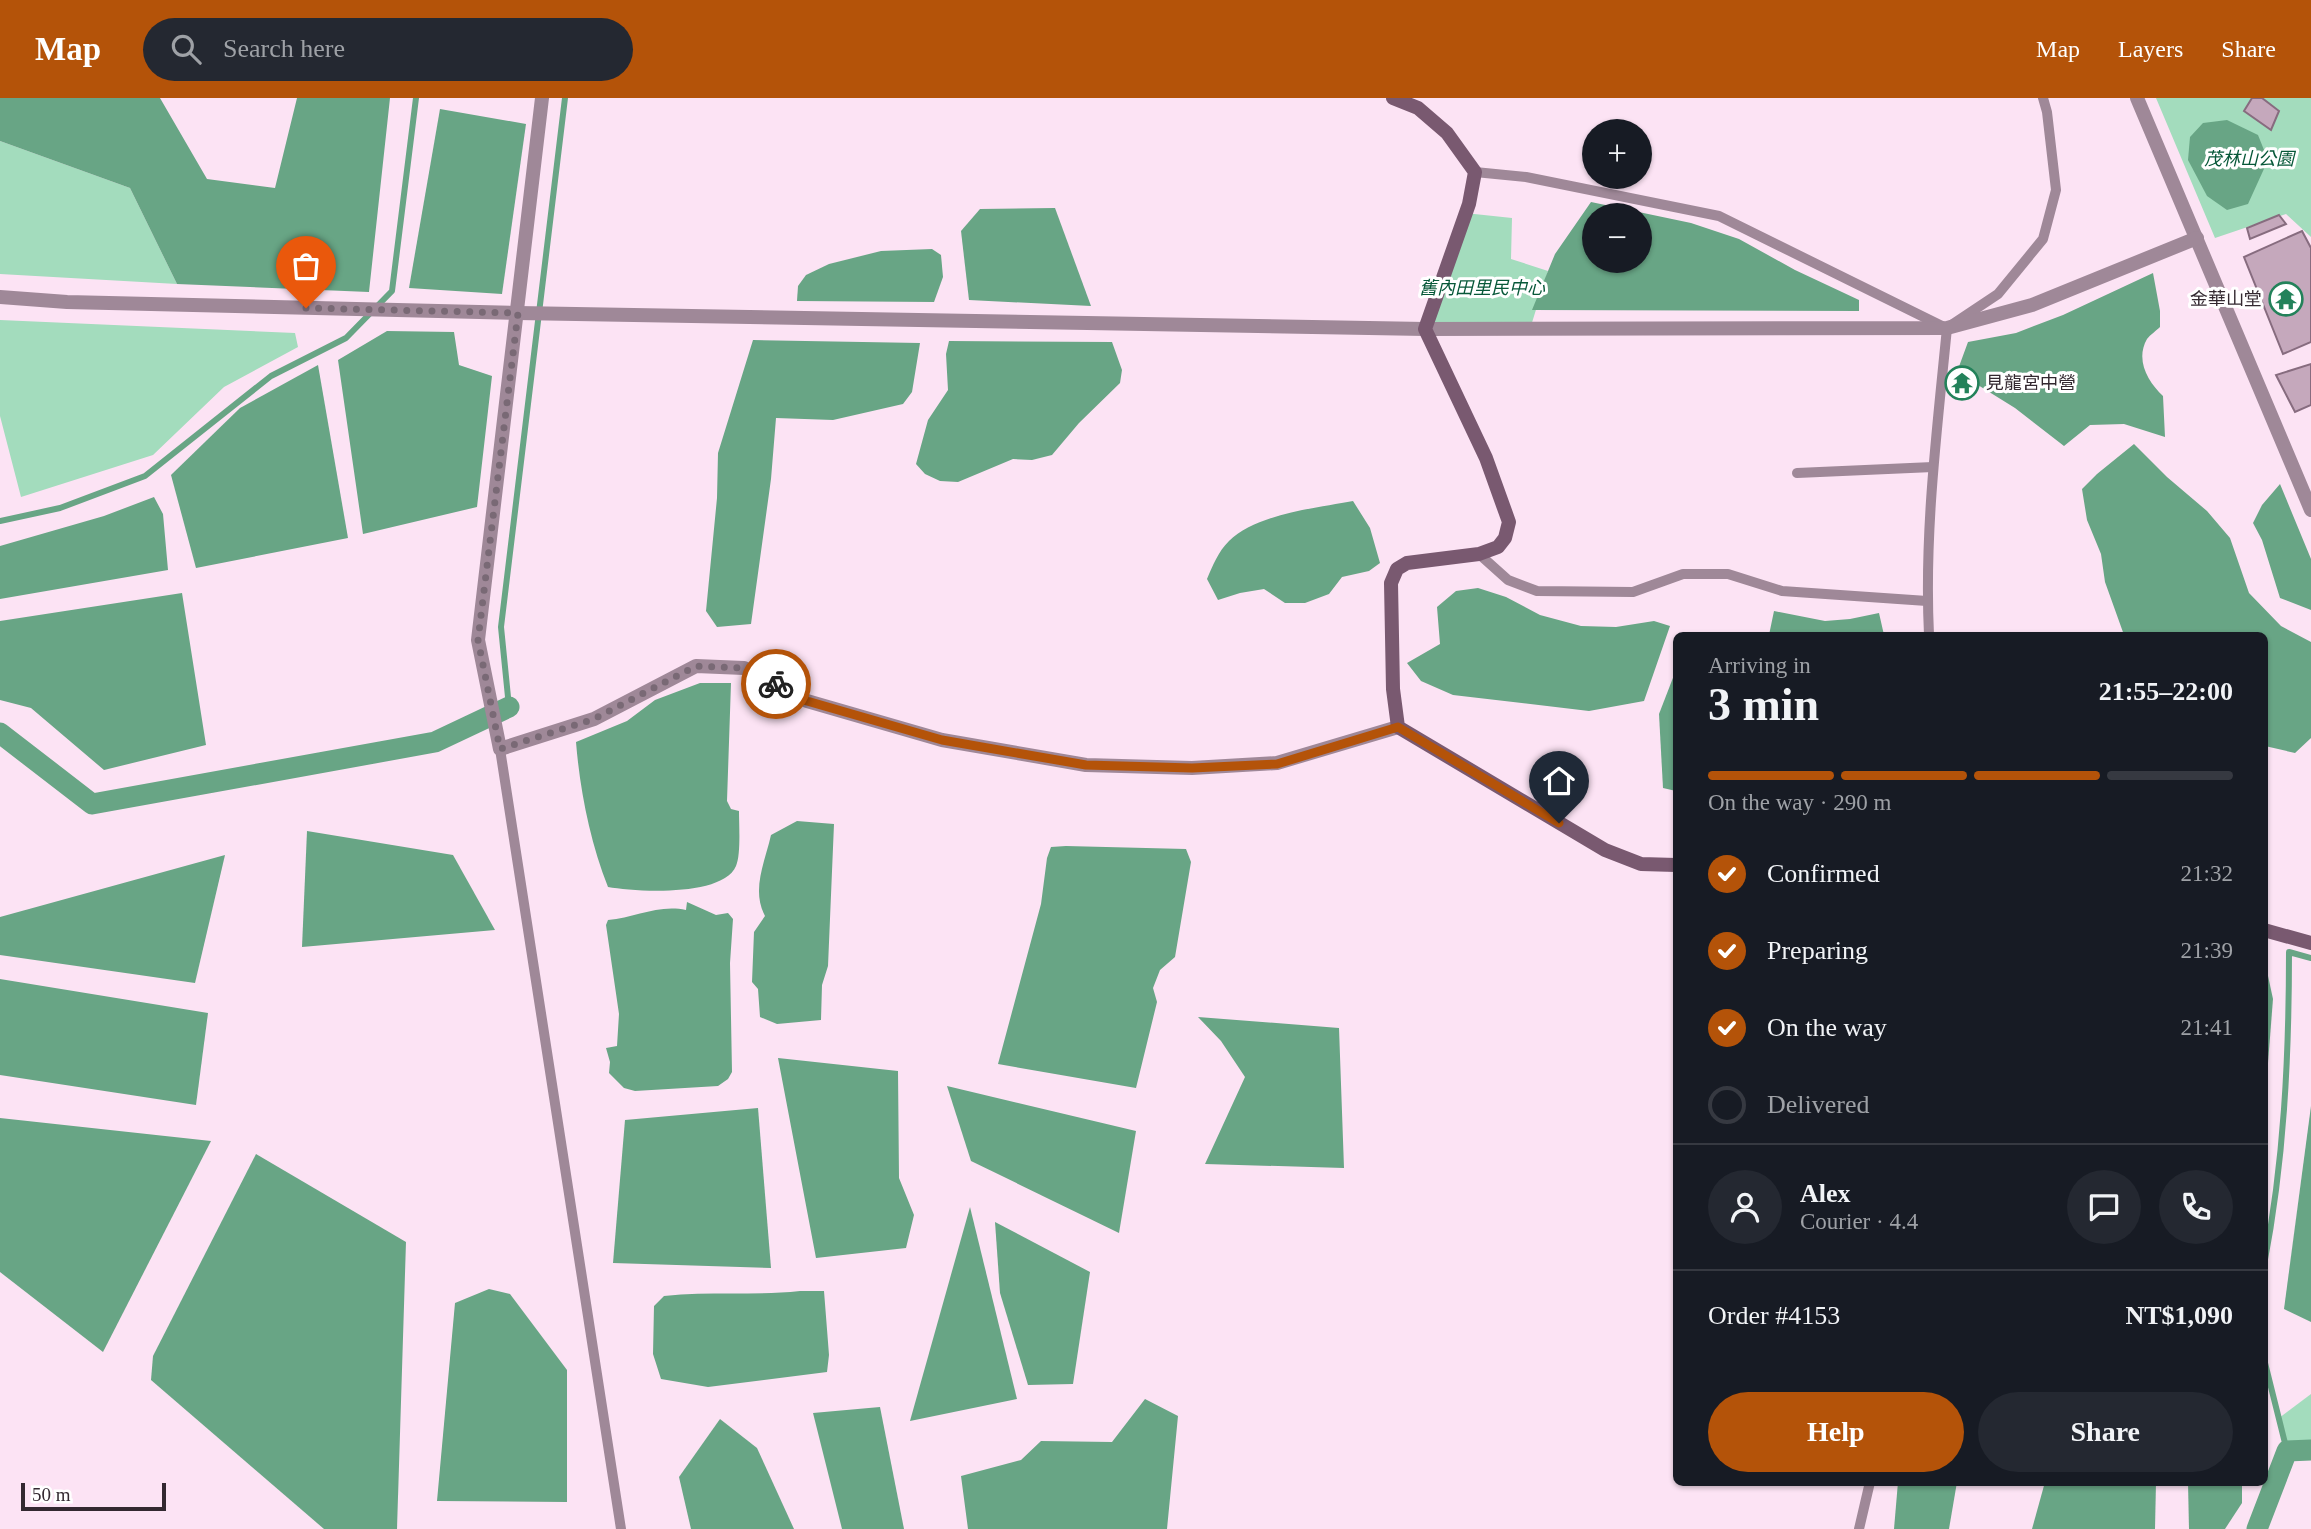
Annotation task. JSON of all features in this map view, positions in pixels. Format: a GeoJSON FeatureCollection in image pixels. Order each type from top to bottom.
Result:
{"type":"FeatureCollection","features":[{"type":"Feature","properties":{"kind":"street"},"geometry":{"type":"LineString","coordinates":[[542,98],[478,640],[500,749],[594,719],[696,666],[744,668],[807,701],[942,740],[1086,765],[1192,768],[1277,764],[1398,727],[1605,850],[1641,864],[1673,865]]}},
{"type":"Feature","properties":{"kind":"street"},"geometry":{"type":"LineString","coordinates":[[1392,98],[1418,108],[1447,133],[1475,172],[1469,204],[1425,329],[1486,458],[1509,522],[1505,538],[1498,547],[1479,554],[1407,564],[1396,569],[1391,583],[1393,689],[1398,727]]}},
{"type":"Feature","properties":{"kind":"street"},"geometry":{"type":"LineString","coordinates":[[2137,98],[2311,510]]}},
{"type":"Feature","properties":{"kind":"street"},"geometry":{"type":"LineString","coordinates":[[0,298],[518,313],[1425,329],[1947,328],[2032,305],[2197,238]]}},
{"type":"Feature","properties":{"kind":"street"},"geometry":{"type":"LineString","coordinates":[[2268,931],[2311,943]]}},
{"type":"Feature","properties":{"kind":"lane"},"geometry":{"type":"LineString","coordinates":[[1947,328],[1998,294],[2043,239],[2056,190],[2043,98]]}},
{"type":"Feature","properties":{"kind":"lane"},"geometry":{"type":"LineString","coordinates":[[1475,172],[1526,177],[1719,216],[1947,328]]}},
{"type":"Feature","properties":{"kind":"lane"},"geometry":{"type":"LineString","coordinates":[[1929,632],[1927,601],[1933,467],[1947,328]]}},
{"type":"Feature","properties":{"kind":"lane"},"geometry":{"type":"LineString","coordinates":[[1797,473],[1933,467]]}},
{"type":"Feature","properties":{"kind":"lane"},"geometry":{"type":"LineString","coordinates":[[1479,554],[1508,580],[1537,591],[1633,592],[1683,574],[1728,574],[1782,591],[1927,601]]}},
{"type":"Feature","properties":{"kind":"lane"},"geometry":{"type":"LineString","coordinates":[[500,749],[621,1529]]}},
{"type":"Feature","properties":{"kind":"lane"},"geometry":{"type":"LineString","coordinates":[[1859,1529],[1869,1486]]}},
{"type":"Feature","properties":{"kind":"green space","name":"茂林山公園"},"geometry":{"type":"Polygon","coordinates":[[[2156,98],[2311,98],[2311,237],[2286,214],[2215,238],[2156,98]]]}},
{"type":"Feature","properties":{"kind":"green space"},"geometry":{"type":"Polygon","coordinates":[[[0,141],[130,188],[177,284],[0,274],[0,141]]]}},
{"type":"Feature","properties":{"kind":"green space","name":"舊內田里民中心"},"geometry":{"type":"Polygon","coordinates":[[[1465,213],[1512,218],[1511,259],[1548,271],[1530,329],[1425,329],[1465,213]]]}},
{"type":"Feature","properties":{"kind":"green space"},"geometry":{"type":"Polygon","coordinates":[[[0,320],[295,333],[298,347],[224,387],[153,455],[21,497],[0,416],[0,320]]]}},
{"type":"Feature","properties":{"kind":"green space"},"geometry":{"type":"Polygon","coordinates":[[[2311,1394],[2311,1450],[2287,1451],[2279,1418],[2311,1394]]]}},
{"type":"Feature","properties":{"kind":"shaded area"},"geometry":{"type":"Polygon","coordinates":[[[0,98],[160,98],[207,179],[275,188],[297,98],[390,98],[369,292],[177,284],[130,188],[0,141],[0,98]]]}},
{"type":"Feature","properties":{"kind":"shaded area"},"geometry":{"type":"Polygon","coordinates":[[[440,109],[526,124],[502,294],[409,288],[440,109]]]}},
{"type":"Feature","properties":{"kind":"shaded area"},"geometry":{"type":"Polygon","coordinates":[[[2227,120],[2258,135],[2268,160],[2248,204],[2227,210],[2207,196],[2188,160],[2190,137],[2203,123],[2227,120]]]}},
{"type":"Feature","properties":{"kind":"shaded area"},"geometry":{"type":"Polygon","coordinates":[[[1055,208],[1091,306],[969,300],[961,231],[980,209],[1055,208]]]}},
{"type":"Feature","properties":{"kind":"shaded area"},"geometry":{"type":"Polygon","coordinates":[[[1582,215],[1582,273],[1652,273],[1652,215],[1691,223],[1739,239],[1795,270],[1859,300],[1859,311],[1532,310],[1555,254],[1582,215]]]}},
{"type":"Feature","properties":{"kind":"shaded area"},"geometry":{"type":"Polygon","coordinates":[[[932,249],[941,255],[943,277],[934,302],[797,301],[798,286],[806,275],[829,264],[881,251],[932,249]]]}},
{"type":"Feature","properties":{"kind":"shaded area"},"geometry":{"type":"Polygon","coordinates":[[[2153,273],[2160,327],[2147,339],[2142,355],[2148,377],[2163,396],[2165,437],[2124,424],[2090,425],[2064,446],[2015,408],[1957,372],[1968,342],[2016,333],[2063,315],[2153,273]]]}},
{"type":"Feature","properties":{"kind":"shaded area"},"geometry":{"type":"Polygon","coordinates":[[[387,331],[454,332],[459,365],[492,376],[477,507],[363,534],[338,360],[387,331]]]}},
{"type":"Feature","properties":{"kind":"shaded area"},"geometry":{"type":"Polygon","coordinates":[[[753,340],[920,343],[912,392],[903,404],[833,420],[776,418],[771,479],[751,624],[717,627],[706,611],[717,498],[718,453],[753,340]]]}},
{"type":"Feature","properties":{"kind":"shaded area"},"geometry":{"type":"Polygon","coordinates":[[[949,341],[1112,342],[1122,370],[1120,383],[1079,423],[1052,455],[1032,460],[1013,459],[958,482],[940,481],[925,474],[916,464],[928,420],[948,390],[946,354],[949,341]]]}},
{"type":"Feature","properties":{"kind":"shaded area"},"geometry":{"type":"Polygon","coordinates":[[[318,365],[348,538],[196,568],[171,475],[240,408],[318,365]]]}},
{"type":"Feature","properties":{"kind":"shaded area"},"geometry":{"type":"Polygon","coordinates":[[[2134,444],[2207,511],[2230,538],[2249,593],[2281,626],[2311,642],[2311,738],[2295,753],[2268,747],[2268,632],[2123,632],[2105,582],[2101,554],[2087,520],[2082,489],[2134,444]]]}},
{"type":"Feature","properties":{"kind":"shaded area"},"geometry":{"type":"Polygon","coordinates":[[[2280,484],[2311,559],[2311,610],[2280,598],[2262,540],[2253,523],[2262,505],[2280,484]]]}},
{"type":"Feature","properties":{"kind":"shaded area"},"geometry":{"type":"Polygon","coordinates":[[[154,497],[163,514],[168,570],[0,599],[0,546],[104,516],[154,497]]]}},
{"type":"Feature","properties":{"kind":"shaded area"},"geometry":{"type":"Polygon","coordinates":[[[1353,501],[1370,528],[1380,563],[1369,571],[1342,577],[1329,594],[1305,603],[1285,603],[1264,589],[1218,600],[1207,579],[1222,550],[1241,532],[1270,518],[1353,501]]]}},
{"type":"Feature","properties":{"kind":"shaded area"},"geometry":{"type":"Polygon","coordinates":[[[1478,588],[1506,597],[1540,615],[1581,626],[1616,627],[1654,621],[1670,626],[1644,701],[1589,711],[1453,695],[1421,681],[1407,663],[1440,644],[1437,607],[1456,591],[1478,588]]]}},
{"type":"Feature","properties":{"kind":"shaded area"},"geometry":{"type":"Polygon","coordinates":[[[182,593],[206,745],[104,770],[31,708],[0,700],[0,621],[182,593]]]}},
{"type":"Feature","properties":{"kind":"shaded area"},"geometry":{"type":"Polygon","coordinates":[[[1774,611],[1825,621],[1879,613],[1883,632],[1770,632],[1774,611]]]}},
{"type":"Feature","properties":{"kind":"shaded area"},"geometry":{"type":"Polygon","coordinates":[[[1673,678],[1673,790],[1663,788],[1659,714],[1673,678]]]}},
{"type":"Feature","properties":{"kind":"shaded area"},"geometry":{"type":"Polygon","coordinates":[[[700,683],[731,683],[727,801],[731,809],[739,811],[736,866],[728,876],[697,888],[657,891],[608,887],[587,816],[576,742],[627,721],[655,700],[700,683]]]}},
{"type":"Feature","properties":{"kind":"shaded area"},"geometry":{"type":"Polygon","coordinates":[[[797,821],[834,824],[828,966],[822,985],[821,1020],[777,1024],[760,1017],[758,989],[752,982],[754,932],[765,916],[759,886],[771,835],[797,821]]]}},
{"type":"Feature","properties":{"kind":"shaded area"},"geometry":{"type":"Polygon","coordinates":[[[307,831],[453,855],[495,930],[302,947],[307,831]]]}},
{"type":"Feature","properties":{"kind":"shaded area"},"geometry":{"type":"Polygon","coordinates":[[[1051,847],[1186,849],[1191,862],[1175,957],[1160,970],[1153,988],[1157,1002],[1136,1088],[998,1064],[1041,904],[1047,858],[1051,847]]]}},
{"type":"Feature","properties":{"kind":"shaded area"},"geometry":{"type":"Polygon","coordinates":[[[225,855],[195,983],[0,955],[0,917],[225,855]]]}},
{"type":"Feature","properties":{"kind":"shaded area"},"geometry":{"type":"Polygon","coordinates":[[[687,902],[716,915],[728,913],[733,919],[730,963],[732,1072],[728,1079],[718,1086],[635,1091],[624,1088],[609,1073],[610,1062],[606,1048],[617,1046],[619,1014],[606,925],[608,920],[656,910],[686,910],[687,902]]]}},
{"type":"Feature","properties":{"kind":"shaded area"},"geometry":{"type":"Polygon","coordinates":[[[2268,976],[2273,999],[2268,1063],[2268,976]]]}},
{"type":"Feature","properties":{"kind":"shaded area"},"geometry":{"type":"Polygon","coordinates":[[[0,979],[208,1013],[196,1105],[0,1075],[0,979]]]}},
{"type":"Feature","properties":{"kind":"shaded area"},"geometry":{"type":"Polygon","coordinates":[[[1198,1017],[1339,1028],[1344,1168],[1205,1164],[1245,1077],[1221,1041],[1198,1017]]]}},
{"type":"Feature","properties":{"kind":"shaded area"},"geometry":{"type":"Polygon","coordinates":[[[778,1058],[898,1071],[899,1178],[914,1215],[906,1248],[816,1258],[778,1058]]]}},
{"type":"Feature","properties":{"kind":"shaded area"},"geometry":{"type":"Polygon","coordinates":[[[947,1086],[1136,1131],[1119,1233],[971,1161],[947,1086]]]}},
{"type":"Feature","properties":{"kind":"shaded area"},"geometry":{"type":"Polygon","coordinates":[[[2311,1106],[2311,1322],[2284,1309],[2311,1106]]]}},
{"type":"Feature","properties":{"kind":"shaded area"},"geometry":{"type":"Polygon","coordinates":[[[758,1108],[771,1268],[613,1263],[625,1120],[758,1108]]]}},
{"type":"Feature","properties":{"kind":"shaded area"},"geometry":{"type":"Polygon","coordinates":[[[0,1118],[211,1141],[103,1352],[0,1272],[0,1118]]]}},
{"type":"Feature","properties":{"kind":"shaded area"},"geometry":{"type":"Polygon","coordinates":[[[256,1154],[406,1242],[397,1529],[324,1529],[151,1380],[153,1356],[256,1154]]]}},
{"type":"Feature","properties":{"kind":"shaded area"},"geometry":{"type":"Polygon","coordinates":[[[970,1207],[1017,1399],[910,1421],[970,1207]]]}},
{"type":"Feature","properties":{"kind":"shaded area"},"geometry":{"type":"Polygon","coordinates":[[[995,1222],[1090,1272],[1073,1384],[1028,1385],[1000,1293],[995,1222]]]}},
{"type":"Feature","properties":{"kind":"shaded area"},"geometry":{"type":"Polygon","coordinates":[[[489,1289],[510,1294],[567,1370],[567,1502],[437,1501],[455,1303],[489,1289]]]}},
{"type":"Feature","properties":{"kind":"shaded area"},"geometry":{"type":"Polygon","coordinates":[[[824,1291],[829,1355],[827,1372],[708,1387],[661,1379],[653,1354],[654,1306],[664,1296],[824,1291]]]}},
{"type":"Feature","properties":{"kind":"shaded area"},"geometry":{"type":"Polygon","coordinates":[[[1145,1399],[1178,1416],[1167,1529],[968,1529],[961,1476],[1021,1460],[1041,1441],[1112,1442],[1145,1399]]]}},
{"type":"Feature","properties":{"kind":"shaded area"},"geometry":{"type":"Polygon","coordinates":[[[880,1407],[904,1529],[842,1529],[813,1413],[880,1407]]]}},
{"type":"Feature","properties":{"kind":"shaded area"},"geometry":{"type":"Polygon","coordinates":[[[720,1419],[757,1448],[794,1529],[691,1529],[679,1477],[720,1419]]]}},
{"type":"Feature","properties":{"kind":"shaded area"},"geometry":{"type":"Polygon","coordinates":[[[1898,1486],[1956,1486],[1949,1529],[1894,1529],[1898,1486]]]}},
{"type":"Feature","properties":{"kind":"shaded area"},"geometry":{"type":"Polygon","coordinates":[[[2044,1486],[2156,1486],[2155,1529],[2032,1529],[2044,1486]]]}},
{"type":"Feature","properties":{"kind":"shaded area"},"geometry":{"type":"Polygon","coordinates":[[[2188,1486],[2242,1486],[2242,1503],[2225,1529],[2189,1529],[2188,1486]]]}},
{"type":"Feature","properties":{"kind":"building"},"geometry":{"type":"Polygon","coordinates":[[[2252,98],[2262,98],[2279,111],[2271,130],[2244,111],[2252,98]]]}},
{"type":"Feature","properties":{"kind":"building"},"geometry":{"type":"Polygon","coordinates":[[[2279,215],[2286,224],[2250,239],[2247,228],[2279,215]]]}},
{"type":"Feature","properties":{"kind":"building","name":"金華山堂"},"geometry":{"type":"Polygon","coordinates":[[[2302,231],[2311,248],[2311,342],[2283,354],[2244,257],[2302,231]]]}},
{"type":"Feature","properties":{"kind":"building"},"geometry":{"type":"Polygon","coordinates":[[[2311,364],[2311,405],[2295,412],[2276,375],[2311,364]]]}},
{"type":"Feature","properties":{"kind":"building","name":"見龍宮中營"},"geometry":{"type":"Polygon","coordinates":[[[1957,372],[1968,379],[1965,386],[1952,379],[1957,372]]]}},
{"type":"Feature","properties":{"kind":"waterway"},"geometry":{"type":"LineString","coordinates":[[0,521],[60,508],[145,476],[271,376],[346,338],[392,291],[416,98]]}},
{"type":"Feature","properties":{"kind":"waterway"},"geometry":{"type":"LineString","coordinates":[[509,707],[501,627],[565,98]]}},
{"type":"Feature","properties":{"kind":"waterway"},"geometry":{"type":"LineString","coordinates":[[0,733],[92,804],[435,742],[509,707]]}},
{"type":"Feature","properties":{"kind":"waterway"},"geometry":{"type":"LineString","coordinates":[[2268,1243],[2284,1109],[2289,952],[2311,958]]}},
{"type":"Feature","properties":{"kind":"waterway"},"geometry":{"type":"LineString","coordinates":[[2268,1375],[2287,1451]]}},
{"type":"Feature","properties":{"kind":"waterway"},"geometry":{"type":"LineString","coordinates":[[2257,1529],[2287,1451],[2311,1450]]}},
{"type":"Feature","properties":{"kind":"way so far"},"geometry":{"type":"LineString","coordinates":[[306,308],[518,313],[478,640],[500,749],[594,719],[696,666],[744,668],[776,684]]}},
{"type":"Feature","properties":{"kind":"place","name":"金華山堂"},"geometry":{"type":"Point","coordinates":[2286,299]}},
{"type":"Feature","properties":{"kind":"place","name":"見龍宮中營"},"geometry":{"type":"Point","coordinates":[1962,383]}},
{"type":"Feature","properties":{"kind":"route"},"geometry":{"type":"LineString","coordinates":[[776,684],[807,701],[942,740],[1086,765],[1192,768],[1277,764],[1398,727],[1559,823]]}}]}
